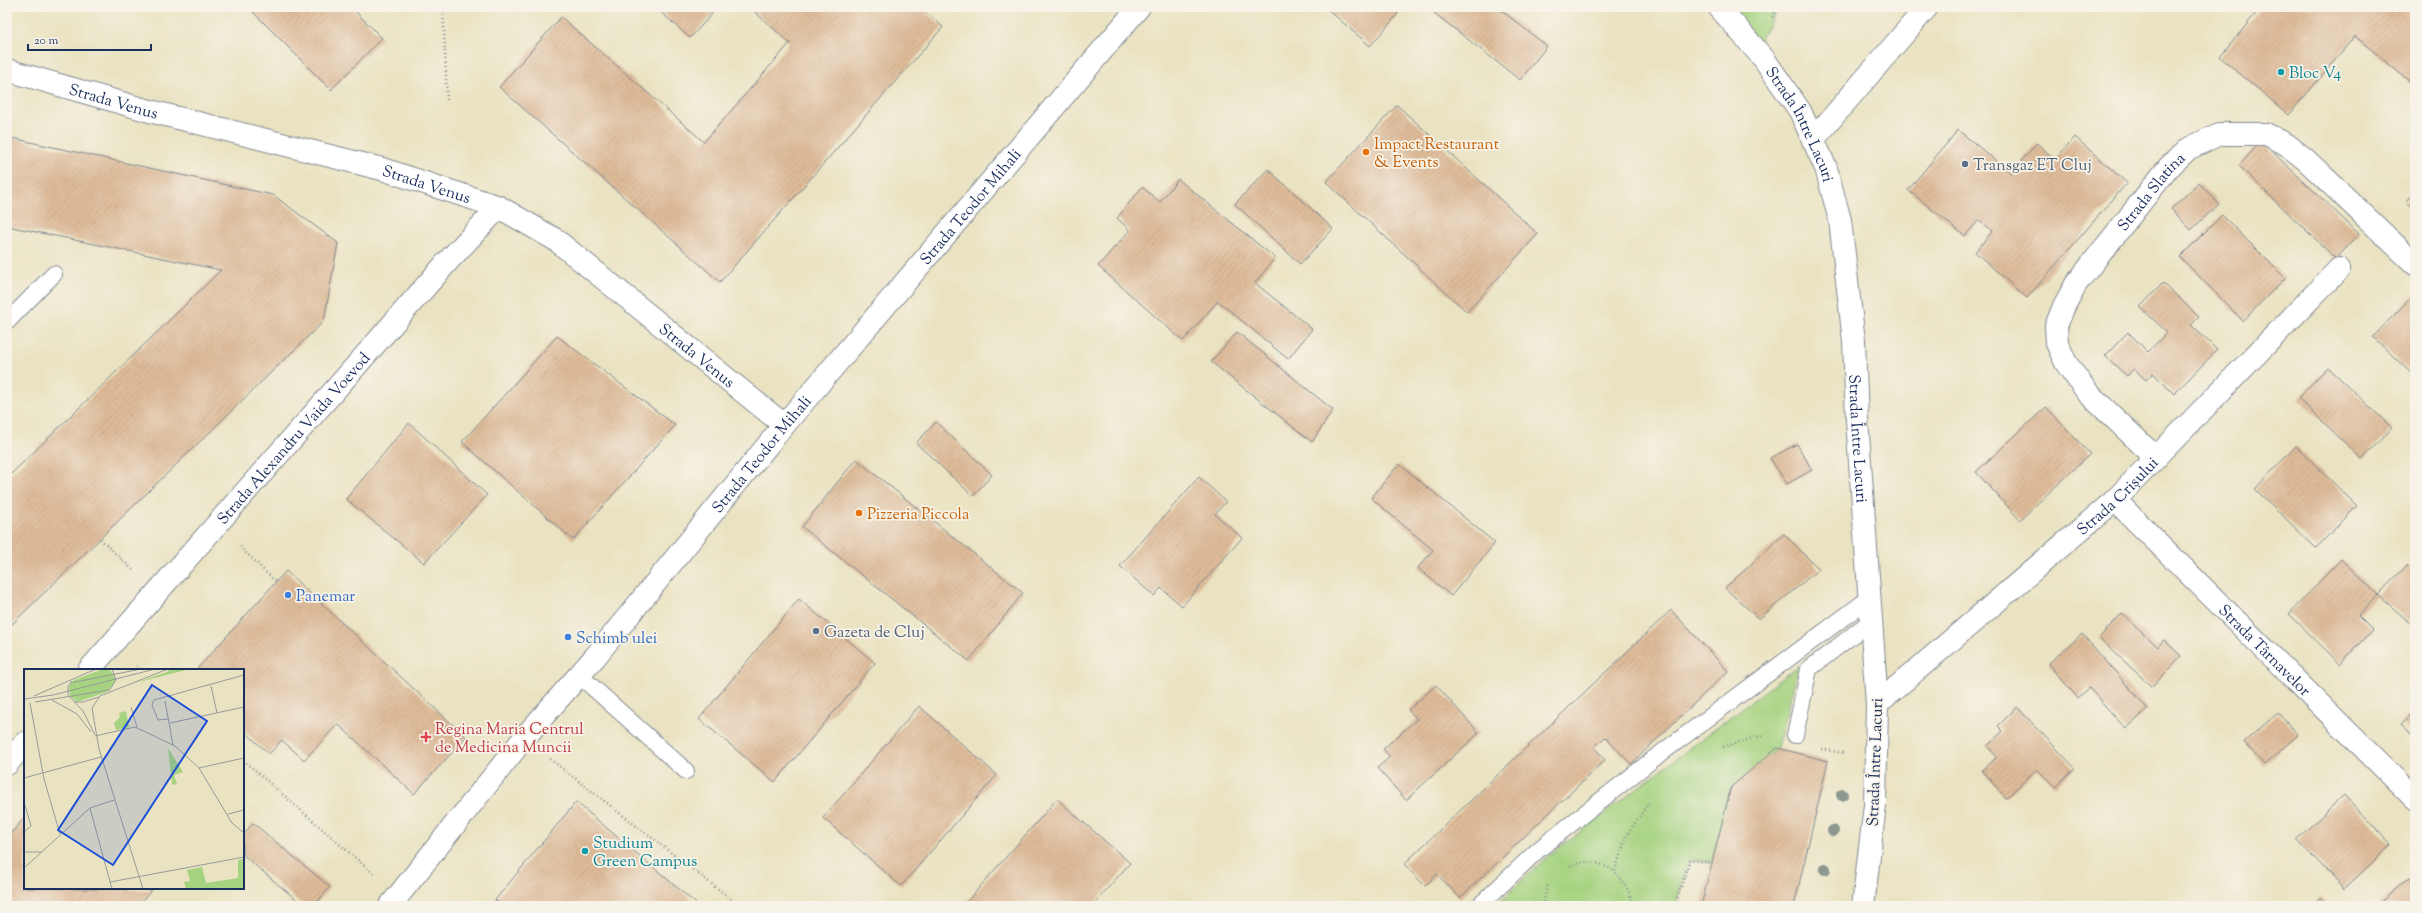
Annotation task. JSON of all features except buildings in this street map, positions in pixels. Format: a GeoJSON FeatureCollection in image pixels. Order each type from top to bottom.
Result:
{"type":"FeatureCollection","features":[{"type":"Feature","properties":{"kind":"street","name":"Strada Teodor Mihali"},"geometry":{"type":"LineString","coordinates":[[390,906],[524,738],[579,675],[784,425],[1139,7]]}},
{"type":"Feature","properties":{"kind":"street","name":"Strada Între Lacuri"},"geometry":{"type":"LineString","coordinates":[[1719,7],[1764,59],[1800,111],[1826,168],[1840,220],[1848,274],[1854,341],[1857,420],[1871,597],[1877,704],[1875,805],[1864,906]]}},
{"type":"Feature","properties":{"kind":"street"},"geometry":{"type":"LineString","coordinates":[[1813,140],[1927,7]]}},
{"type":"Feature","properties":{"kind":"street","name":"Strada Venus"},"geometry":{"type":"LineString","coordinates":[[7,70],[146,110],[382,169],[498,207],[556,240],[784,425]]}},
{"type":"Feature","properties":{"kind":"street","name":"Strada Slatina"},"geometry":{"type":"LineString","coordinates":[[2156,458],[2088,393],[2066,363],[2057,343],[2056,326],[2076,284],[2168,168],[2188,149],[2219,134],[2266,134],[2286,144],[2304,159],[2415,264]]}},
{"type":"Feature","properties":{"kind":"street","name":"Strada Alexandru Vaida Voevod"},"geometry":{"type":"LineString","coordinates":[[90,669],[448,260],[498,207]]}},
{"type":"Feature","properties":{"kind":"street","name":"Strada Crișului"},"geometry":{"type":"LineString","coordinates":[[1877,704],[2115,500],[2339,269]]}},
{"type":"Feature","properties":{"kind":"street","name":"Strada Târnavelor"},"geometry":{"type":"LineString","coordinates":[[2115,500],[2415,799]]}},
{"type":"Feature","properties":{"kind":"street"},"geometry":{"type":"LineString","coordinates":[[7,764],[24,745]]}},
{"type":"Feature","properties":{"kind":"lane"},"geometry":{"type":"LineString","coordinates":[[7,322],[54,274]]}},
{"type":"Feature","properties":{"kind":"lane"},"geometry":{"type":"LineString","coordinates":[[1479,906],[1538,850],[1652,760],[1871,597]]}},
{"type":"Feature","properties":{"kind":"lane"},"geometry":{"type":"LineString","coordinates":[[1795,735],[1809,669],[1872,620]]}},
{"type":"Feature","properties":{"kind":"lane"},"geometry":{"type":"LineString","coordinates":[[579,675],[686,771]]}},
{"type":"Feature","properties":{"kind":"path"},"geometry":{"type":"LineString","coordinates":[[443,7],[447,100]]}},
{"type":"Feature","properties":{"kind":"path"},"geometry":{"type":"LineString","coordinates":[[100,539],[156,592]]}},
{"type":"Feature","properties":{"kind":"path"},"geometry":{"type":"LineString","coordinates":[[256,564],[276,582]]}},
{"type":"Feature","properties":{"kind":"path"},"geometry":{"type":"LineString","coordinates":[[1716,750],[1760,736],[1768,738]]}},
{"type":"Feature","properties":{"kind":"path"},"geometry":{"type":"LineString","coordinates":[[1814,747],[1877,760]]}},
{"type":"Feature","properties":{"kind":"path"},"geometry":{"type":"LineString","coordinates":[[545,755],[740,906]]}},
{"type":"Feature","properties":{"kind":"path"},"geometry":{"type":"LineString","coordinates":[[244,761],[377,876]]}},
{"type":"Feature","properties":{"kind":"path"},"geometry":{"type":"LineString","coordinates":[[1614,871],[1627,834],[1654,796]]}},
{"type":"Feature","properties":{"kind":"path"},"geometry":{"type":"LineString","coordinates":[[1676,906],[1690,859],[1712,863]]}},
{"type":"Feature","properties":{"kind":"path"},"geometry":{"type":"LineString","coordinates":[[1566,868],[1587,862],[1601,864],[1614,871],[1625,882],[1632,895],[1633,906]]}},
{"type":"Feature","properties":{"kind":"path"},"geometry":{"type":"LineString","coordinates":[[1542,906],[1543,896],[1549,882]]}},
{"type":"Feature","properties":{"kind":"green space"},"geometry":{"type":"Polygon","coordinates":[[[1719,7],[1779,7],[1755,49],[1719,7]]]}},
{"type":"Feature","properties":{"kind":"green space"},"geometry":{"type":"Polygon","coordinates":[[[1799,665],[1777,748],[1732,787],[1712,863],[1690,859],[1675,906],[1495,906],[1548,856],[1799,665]]]}},
{"type":"Feature","properties":{"kind":"place","name":"Bloc V4"},"geometry":{"type":"Point","coordinates":[2281,72]}},
{"type":"Feature","properties":{"kind":"place","name":"Impact Restaurant & Events"},"geometry":{"type":"Point","coordinates":[1366,152]}},
{"type":"Feature","properties":{"kind":"place","name":"Transgaz ET Cluj"},"geometry":{"type":"Point","coordinates":[1965,164]}},
{"type":"Feature","properties":{"kind":"place","name":"Pizzeria Piccola"},"geometry":{"type":"Point","coordinates":[859,513]}},
{"type":"Feature","properties":{"kind":"place","name":"Panemar"},"geometry":{"type":"Point","coordinates":[288,595]}},
{"type":"Feature","properties":{"kind":"place","name":"Gazeta de Cluj"},"geometry":{"type":"Point","coordinates":[816,631]}},
{"type":"Feature","properties":{"kind":"place","name":"Schimb ulei"},"geometry":{"type":"Point","coordinates":[568,637]}},
{"type":"Feature","properties":{"kind":"place","name":"Regina Maria Centrul de Medicina Muncii"},"geometry":{"type":"Point","coordinates":[426,737]}},
{"type":"Feature","properties":{"kind":"place","name":"Studium Green Campus"},"geometry":{"type":"Point","coordinates":[585,851]}}]}
